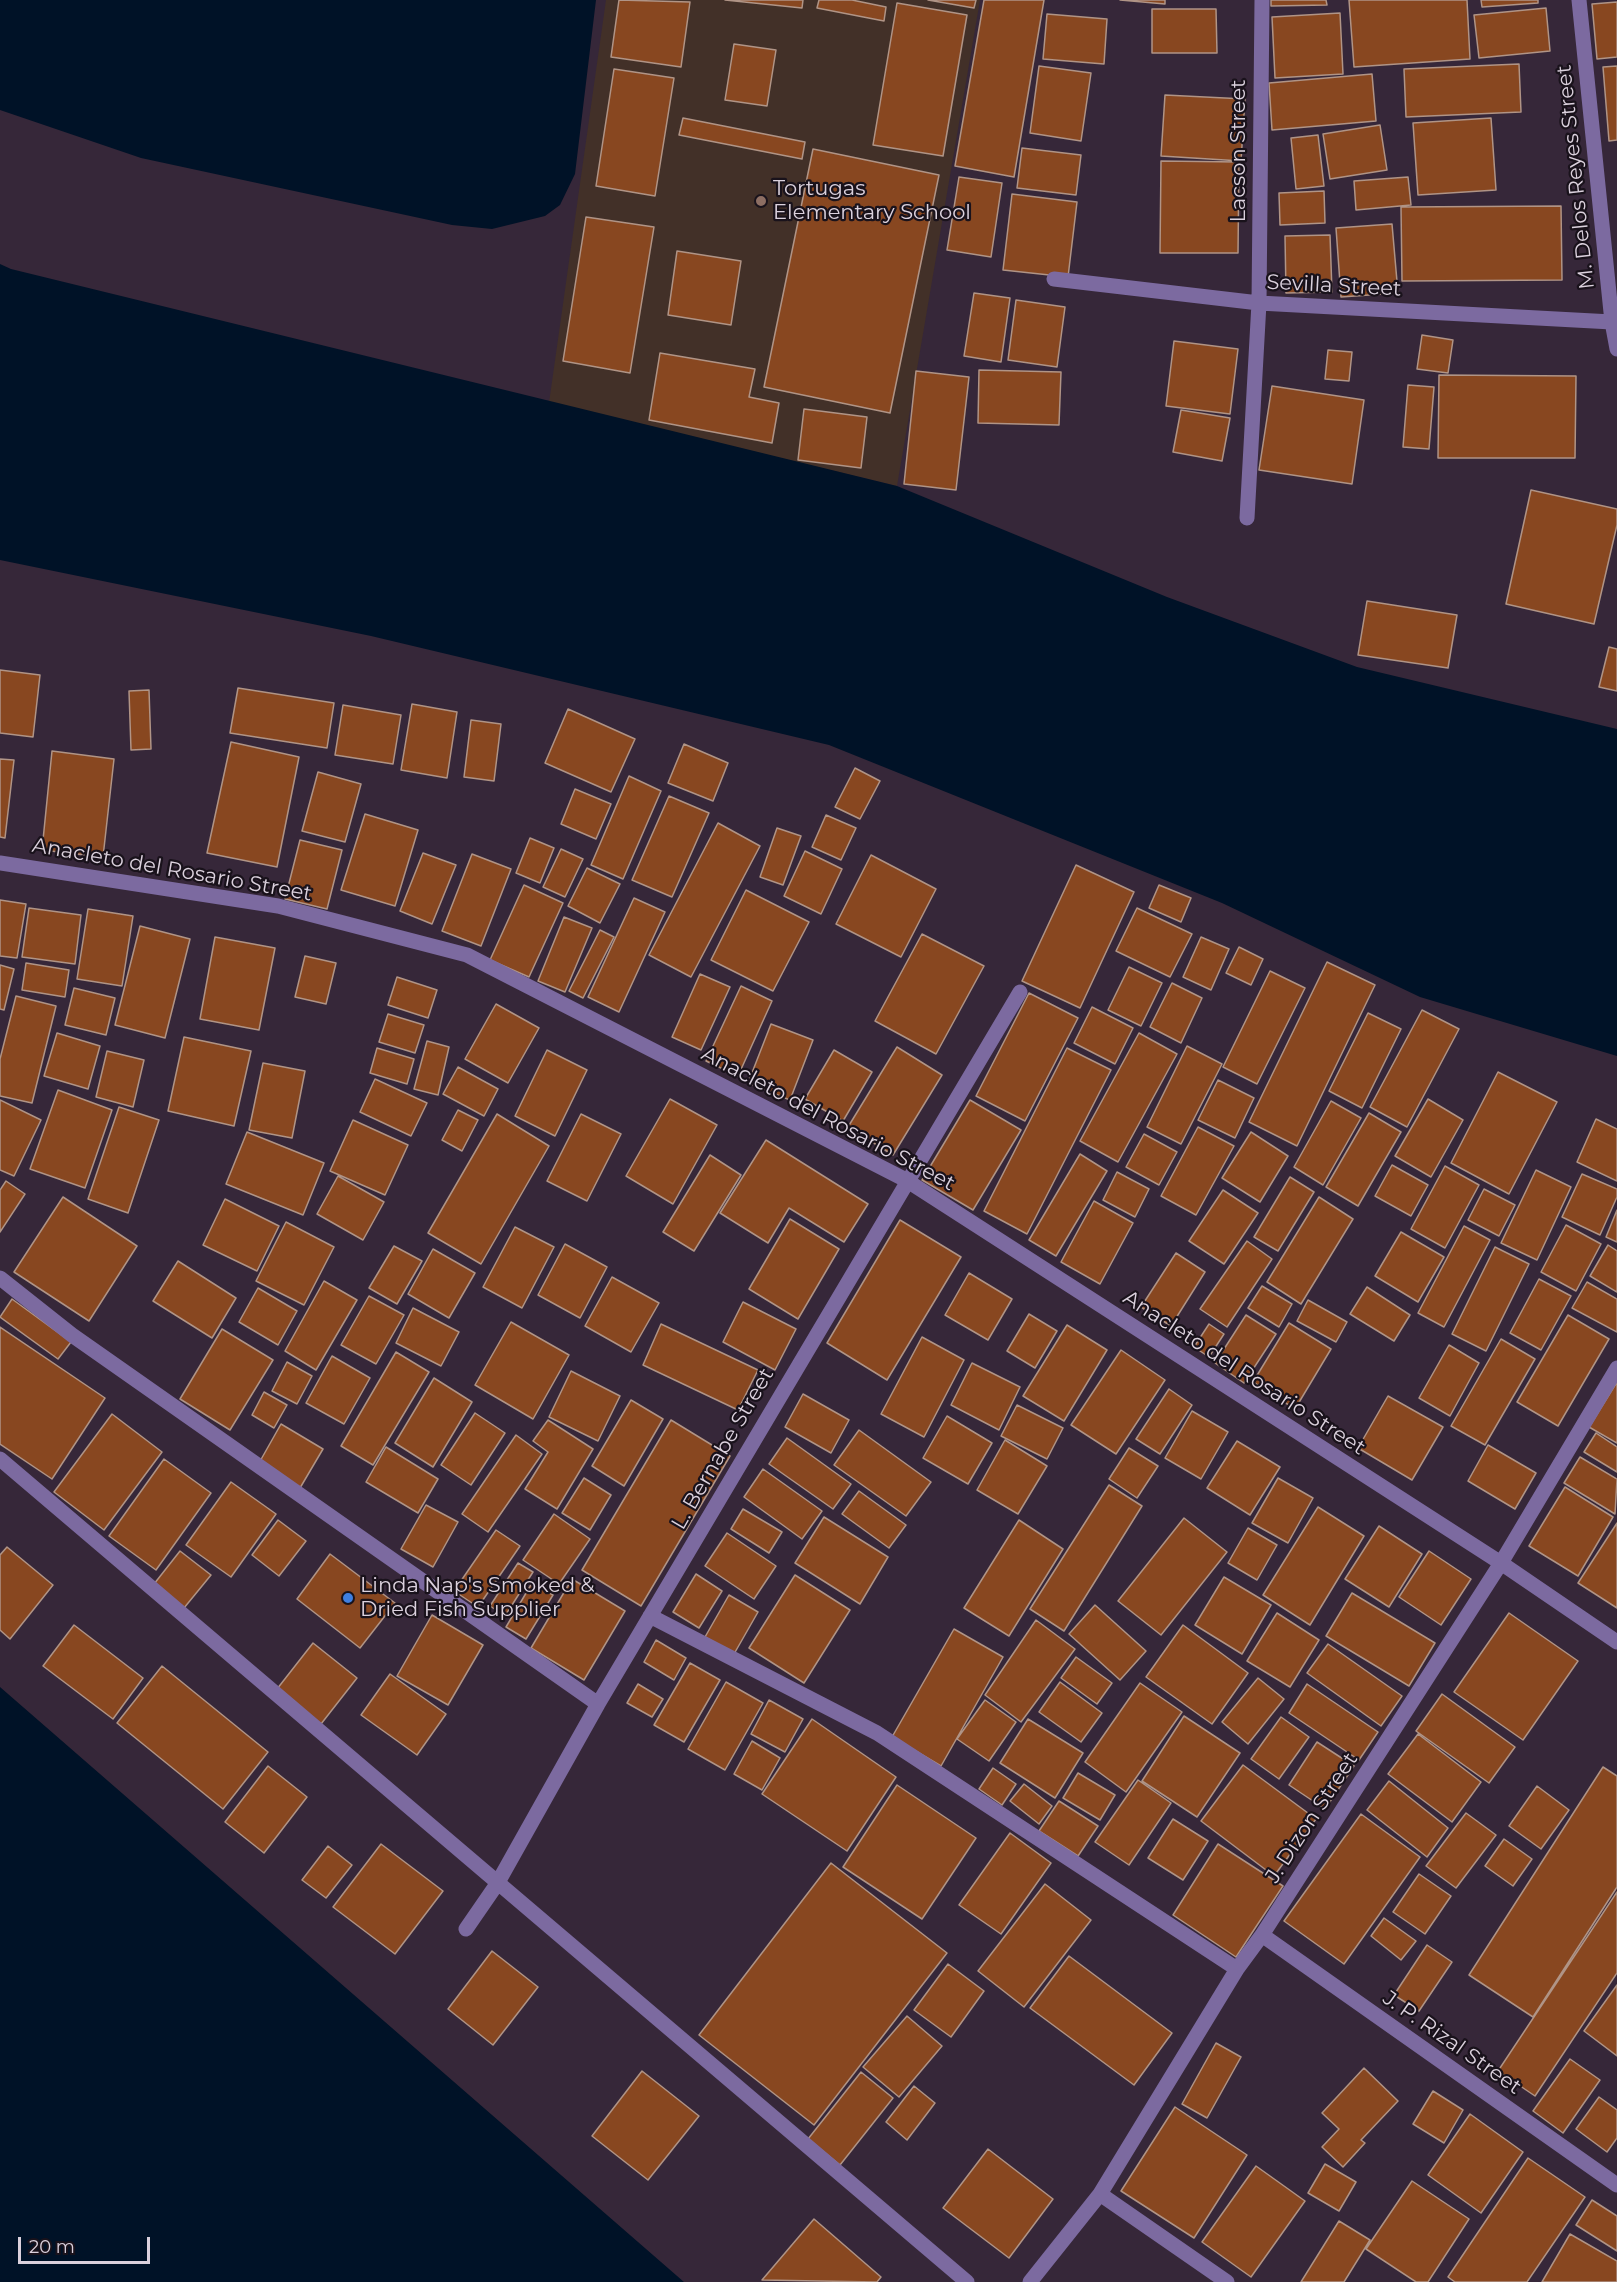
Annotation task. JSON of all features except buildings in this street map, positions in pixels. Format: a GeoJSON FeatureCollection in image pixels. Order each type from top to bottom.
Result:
{"type":"FeatureCollection","features":[{"type":"Feature","properties":{"kind":"street","name":"Lacson Street"},"geometry":{"type":"LineString","coordinates":[[1247,518],[1259,303],[1262,0]]}},
{"type":"Feature","properties":{"kind":"street","name":"M. Delos Reyes Street"},"geometry":{"type":"LineString","coordinates":[[1579,0],[1611,322],[1617,349]]}},
{"type":"Feature","properties":{"kind":"street","name":"Sevilla Street"},"geometry":{"type":"LineString","coordinates":[[1054,279],[1259,303],[1611,322]]}},
{"type":"Feature","properties":{"kind":"street","name":"Anacleto del Rosario Street"},"geometry":{"type":"LineString","coordinates":[[0,863],[278,906],[467,955],[906,1180],[1501,1563],[1617,1642]]}},
{"type":"Feature","properties":{"kind":"street","name":"L. Bernabe Street"},"geometry":{"type":"LineString","coordinates":[[466,1929],[497,1884],[598,1704],[906,1180],[1020,992]]}},
{"type":"Feature","properties":{"kind":"street"},"geometry":{"type":"LineString","coordinates":[[0,1278],[72,1335],[598,1704]]}},
{"type":"Feature","properties":{"kind":"street","name":"J. Dizon Street"},"geometry":{"type":"LineString","coordinates":[[1030,2282],[1100,2194],[1237,1969],[1262,1935],[1501,1563],[1617,1368]]}},
{"type":"Feature","properties":{"kind":"street"},"geometry":{"type":"LineString","coordinates":[[0,1459],[967,2282]]}},
{"type":"Feature","properties":{"kind":"street"},"geometry":{"type":"LineString","coordinates":[[650,1616],[877,1732],[1237,1969]]}},
{"type":"Feature","properties":{"kind":"street","name":"J. P. Rizal Street"},"geometry":{"type":"LineString","coordinates":[[1262,1935],[1617,2185]]}},
{"type":"Feature","properties":{"kind":"street"},"geometry":{"type":"LineString","coordinates":[[1100,2194],[1227,2282]]}},
{"type":"Feature","properties":{"kind":"shaded area","name":"Tortugas Elementary School"},"geometry":{"type":"Polygon","coordinates":[[[606,0],[980,0],[897,486],[549,403],[606,0]]]}},
{"type":"Feature","properties":{"kind":"water"},"geometry":{"type":"Polygon","coordinates":[[[0,0],[596,0],[575,174],[560,205],[545,216],[492,229],[452,225],[141,158],[0,110],[0,0]]]}},
{"type":"Feature","properties":{"kind":"water"},"geometry":{"type":"Polygon","coordinates":[[[0,264],[11,269],[897,486],[1167,597],[1357,667],[1617,729],[1617,1056],[1420,997],[1222,903],[829,745],[371,636],[0,560],[0,264]]]}},
{"type":"Feature","properties":{"kind":"water"},"geometry":{"type":"Polygon","coordinates":[[[0,1687],[684,2282],[0,2282],[0,1687]]]}},
{"type":"Feature","properties":{"kind":"place","name":"Tortugas Elementary School"},"geometry":{"type":"Point","coordinates":[761,201]}},
{"type":"Feature","properties":{"kind":"place","name":"Linda Nap's Smoked & Dried Fish Supplier"},"geometry":{"type":"Point","coordinates":[348,1598]}}]}
